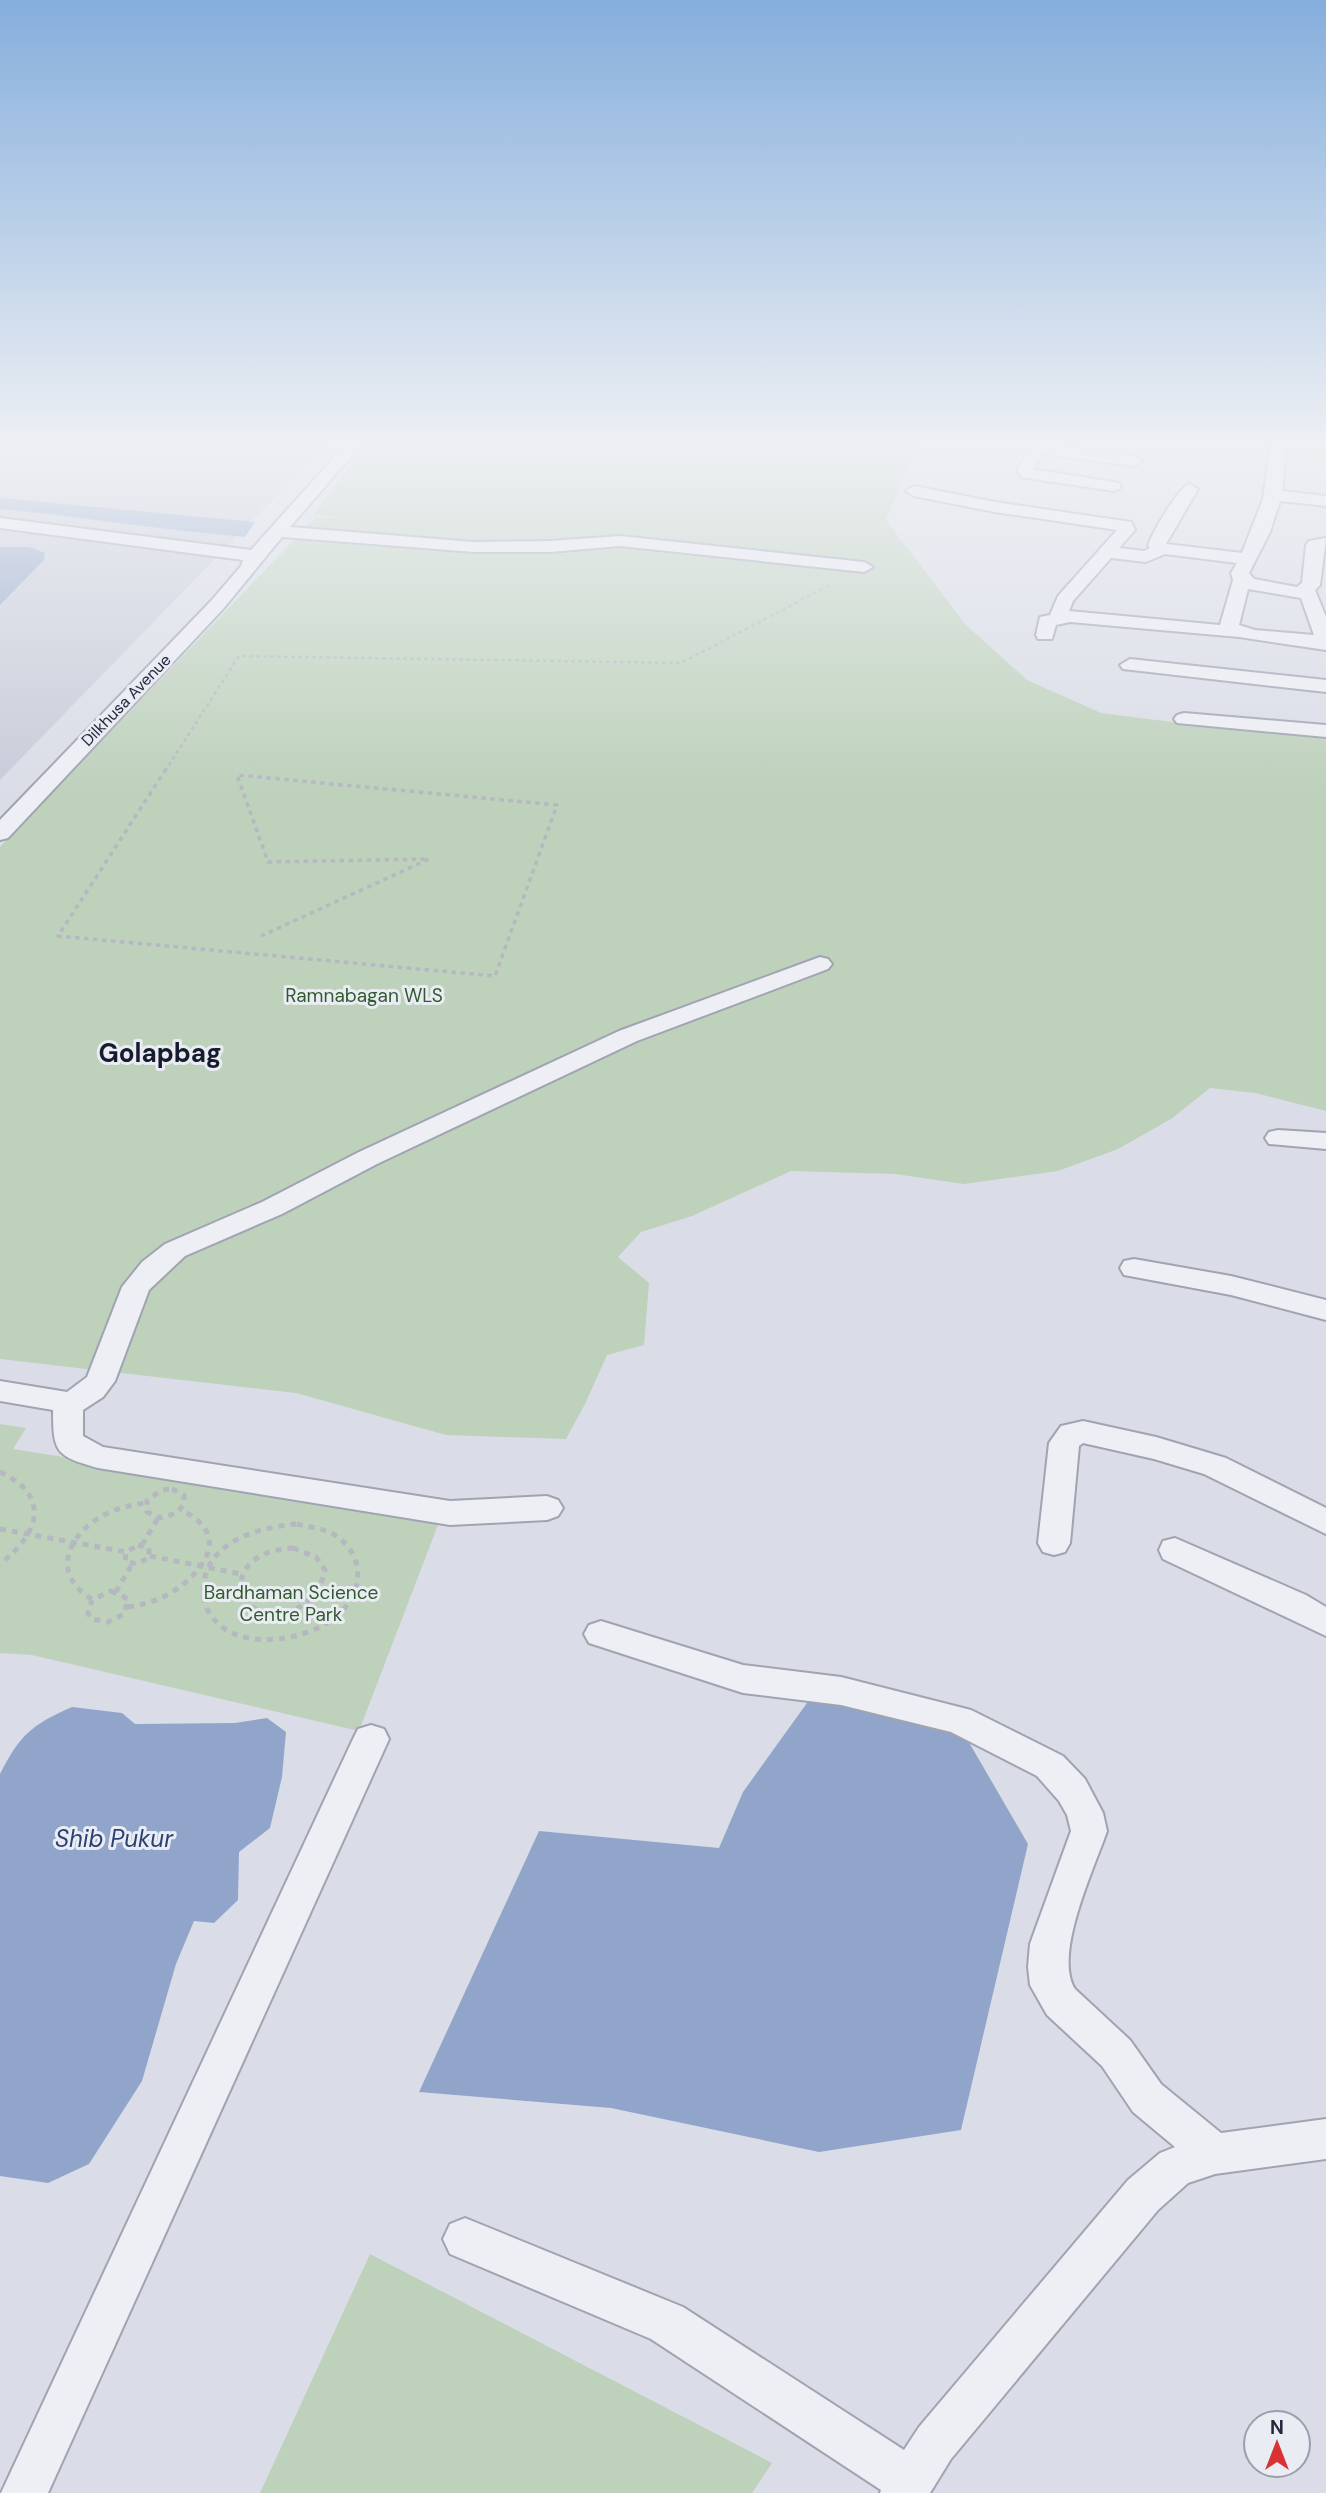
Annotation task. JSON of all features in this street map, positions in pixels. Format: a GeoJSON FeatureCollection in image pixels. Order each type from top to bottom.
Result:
{"type":"FeatureCollection","features":[{"type":"Feature","properties":{"kind":"street"},"geometry":{"type":"LineString","coordinates":[[249,560],[253,561]]}},
{"type":"Feature","properties":{"kind":"street","name":"Dilkhusa Avenue"},"geometry":{"type":"LineString","coordinates":[[0,832],[217,605],[253,561],[263,560]]}},
{"type":"Feature","properties":{"kind":"street"},"geometry":{"type":"LineString","coordinates":[[801,560],[864,567]]}},
{"type":"Feature","properties":{"kind":"street"},"geometry":{"type":"LineString","coordinates":[[1058,617],[1064,600],[1100,560]]}},
{"type":"Feature","properties":{"kind":"street"},"geometry":{"type":"LineString","coordinates":[[1235,632],[1230,628],[1229,622],[1242,580],[1240,573],[1247,560]]}},
{"type":"Feature","properties":{"kind":"street"},"geometry":{"type":"LineString","coordinates":[[1045,635],[1047,621],[1058,617],[1235,632],[1326,643],[1311,585],[1313,560]]}},
{"type":"Feature","properties":{"kind":"street"},"geometry":{"type":"LineString","coordinates":[[1242,580],[1256,586],[1313,594]]}},
{"type":"Feature","properties":{"kind":"street"},"geometry":{"type":"LineString","coordinates":[[1130,665],[1326,686]]}},
{"type":"Feature","properties":{"kind":"street"},"geometry":{"type":"LineString","coordinates":[[1184,719],[1326,731]]}},
{"type":"Feature","properties":{"kind":"street"},"geometry":{"type":"LineString","coordinates":[[68,1406],[100,1381],[136,1287],[175,1250],[272,1208],[368,1158],[628,1036],[820,964]]}},
{"type":"Feature","properties":{"kind":"street"},"geometry":{"type":"LineString","coordinates":[[1278,1138],[1326,1141]]}},
{"type":"Feature","properties":{"kind":"street"},"geometry":{"type":"LineString","coordinates":[[1135,1268],[1226,1283],[1326,1310]]}},
{"type":"Feature","properties":{"kind":"street"},"geometry":{"type":"LineString","coordinates":[[0,1391],[61,1401],[68,1406]]}},
{"type":"Feature","properties":{"kind":"street"},"geometry":{"type":"LineString","coordinates":[[68,1406],[68,1439],[76,1448],[98,1457],[450,1513],[547,1508]]}},
{"type":"Feature","properties":{"kind":"street"},"geometry":{"type":"LineString","coordinates":[[1054,1543],[1064,1443],[1072,1433],[1083,1432],[1156,1448],[1215,1466],[1326,1521]]}},
{"type":"Feature","properties":{"kind":"street"},"geometry":{"type":"LineString","coordinates":[[1175,1550],[1294,1604],[1326,1623]]}},
{"type":"Feature","properties":{"kind":"street"},"geometry":{"type":"LineString","coordinates":[[601,1634],[743,1679],[841,1691],[943,1714],[971,1725],[1050,1766],[1072,1790],[1085,1813],[1089,1831],[1049,1944],[1047,1967],[1050,1985],[1061,2002],[1116,2053],[1147,2098],[1215,2154]]}},
{"type":"Feature","properties":{"kind":"street"},"geometry":{"type":"LineString","coordinates":[[24,2493],[371,1739]]}},
{"type":"Feature","properties":{"kind":"street"},"geometry":{"type":"LineString","coordinates":[[465,2239],[667,2323],[907,2487],[935,2443],[1143,2195],[1175,2167],[1215,2154],[1326,2139]]}},
{"type":"Feature","properties":{"kind":"path"},"geometry":{"type":"LineString","coordinates":[[261,936],[429,859],[268,862],[237,775],[557,806],[495,976],[58,936],[239,656],[681,663],[864,567]]}},
{"type":"Feature","properties":{"kind":"path"},"geometry":{"type":"LineString","coordinates":[[0,1472],[21,1482],[32,1498],[35,1516],[30,1534],[16,1552],[0,1564]]}},
{"type":"Feature","properties":{"kind":"path"},"geometry":{"type":"LineString","coordinates":[[92,1599],[78,1591],[69,1578],[68,1557],[73,1542],[97,1519],[114,1510],[146,1503],[157,1492],[172,1489],[184,1495],[186,1501],[182,1510],[173,1516],[158,1518],[147,1512],[146,1503]]}},
{"type":"Feature","properties":{"kind":"path"},"geometry":{"type":"LineString","coordinates":[[128,1607],[125,1595],[116,1592],[104,1593],[92,1599],[88,1613],[95,1621],[108,1622],[117,1619],[128,1607],[150,1604],[185,1586],[206,1567],[223,1549],[246,1534],[267,1527],[297,1524],[326,1531],[344,1542],[354,1554],[359,1578],[351,1602],[332,1621],[297,1638],[264,1641],[235,1634],[220,1625],[209,1613],[203,1591],[206,1567],[208,1551],[206,1534],[198,1521],[182,1510]]}},
{"type":"Feature","properties":{"kind":"path"},"geometry":{"type":"LineString","coordinates":[[142,1545],[158,1518]]}},
{"type":"Feature","properties":{"kind":"path"},"geometry":{"type":"LineString","coordinates":[[0,1529],[126,1552]]}},
{"type":"Feature","properties":{"kind":"path"},"geometry":{"type":"LineString","coordinates":[[150,1556],[149,1548],[142,1545],[133,1546],[126,1552],[124,1559],[132,1564],[141,1563],[150,1556],[241,1574]]}},
{"type":"Feature","properties":{"kind":"path"},"geometry":{"type":"LineString","coordinates":[[293,1548],[317,1558],[323,1565],[326,1576],[324,1586],[313,1600],[296,1609],[276,1613],[257,1609],[243,1598],[239,1585],[241,1574],[251,1561],[264,1553],[293,1548]]}},
{"type":"Feature","properties":{"kind":"path"},"geometry":{"type":"LineString","coordinates":[[116,1592],[132,1564]]}},
{"type":"Feature","properties":{"kind":"shaded area"},"geometry":{"type":"Polygon","coordinates":[[[0,560],[213,560],[0,780],[0,560]]]}},
{"type":"Feature","properties":{"kind":"green space","name":"Ramnabagan WLS"},"geometry":{"type":"Polygon","coordinates":[[[274,560],[917,560],[965,624],[1027,680],[1101,713],[1235,730],[1326,736],[1326,1111],[1255,1093],[1210,1088],[1171,1119],[1118,1149],[1058,1171],[964,1184],[895,1174],[791,1171],[692,1216],[641,1232],[618,1257],[649,1283],[644,1345],[607,1355],[566,1439],[446,1435],[296,1393],[0,1359],[0,847],[274,560]]]}},
{"type":"Feature","properties":{"kind":"green space","name":"Bardhaman Science Centre Park"},"geometry":{"type":"Polygon","coordinates":[[[0,1424],[26,1428],[13,1449],[441,1517],[359,1731],[32,1655],[0,1653],[0,1424]]]}},
{"type":"Feature","properties":{"kind":"green space"},"geometry":{"type":"Polygon","coordinates":[[[370,2254],[772,2463],[752,2493],[260,2493],[370,2254]]]}},
{"type":"Feature","properties":{"kind":"water"},"geometry":{"type":"Polygon","coordinates":[[[0,560],[44,560],[0,605],[0,560]]]}},
{"type":"Feature","properties":{"kind":"water"},"geometry":{"type":"Polygon","coordinates":[[[812,1696],[956,1720],[1028,1844],[961,2130],[819,2152],[611,2108],[419,2092],[539,1831],[719,1848],[743,1792],[812,1696]]]}},
{"type":"Feature","properties":{"kind":"water","name":"Shib Pukur"},"geometry":{"type":"Polygon","coordinates":[[[72,1707],[122,1713],[135,1724],[235,1723],[267,1718],[286,1732],[282,1777],[270,1828],[239,1852],[238,1900],[214,1923],[194,1921],[176,1964],[142,2081],[89,2164],[48,2183],[0,2176],[0,1774],[28,1733],[72,1707]]]}},
{"type":"Feature","properties":{"kind":"district","name":"Golapbag"},"geometry":{"type":"Point","coordinates":[160,1053]}}]}
